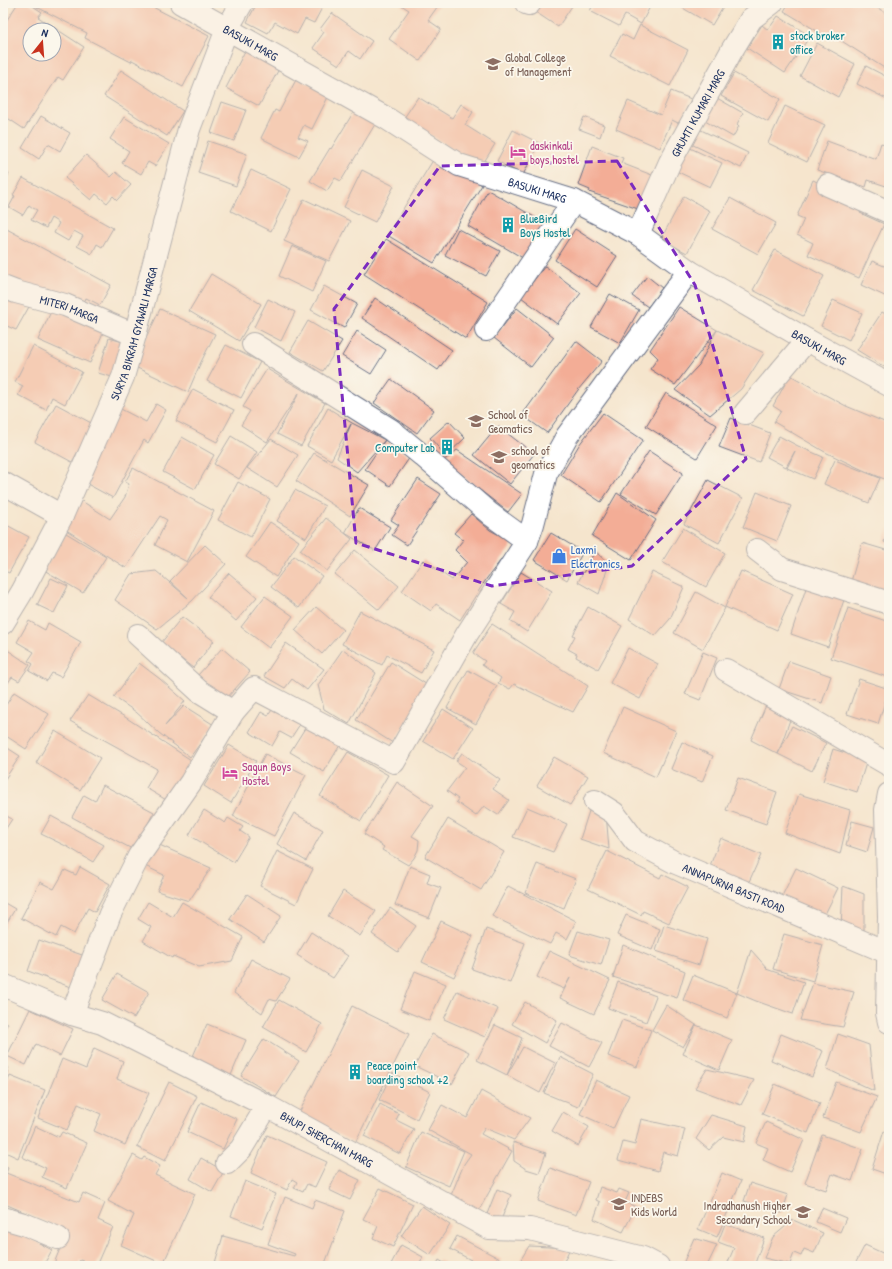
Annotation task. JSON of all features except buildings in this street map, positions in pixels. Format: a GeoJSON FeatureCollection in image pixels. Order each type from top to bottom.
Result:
{"type":"FeatureCollection","features":[{"type":"Feature","properties":{"kind":"street","name":"BASUKI MARG"},"geometry":{"type":"LineString","coordinates":[[181,3],[386,118],[459,165],[574,201],[638,234],[688,271],[806,340],[889,385]]}},
{"type":"Feature","properties":{"kind":"street","name":"SURYA BIKRAM GYAWALI MARGA"},"geometry":{"type":"LineString","coordinates":[[3,623],[22,592],[62,516],[123,377],[189,129],[227,29],[242,3]]}},
{"type":"Feature","properties":{"kind":"street"},"geometry":{"type":"LineString","coordinates":[[526,3],[530,3]]}},
{"type":"Feature","properties":{"kind":"street","name":"GHUMTI KUMARI MARG"},"geometry":{"type":"LineString","coordinates":[[638,234],[670,162],[732,50],[752,19],[764,5]]}},
{"type":"Feature","properties":{"kind":"street"},"geometry":{"type":"LineString","coordinates":[[828,184],[889,212]]}},
{"type":"Feature","properties":{"kind":"street"},"geometry":{"type":"LineString","coordinates":[[486,330],[574,201]]}},
{"type":"Feature","properties":{"kind":"street"},"geometry":{"type":"LineString","coordinates":[[72,1014],[110,914],[139,856],[191,782],[233,712],[254,688],[394,762],[467,634],[527,541],[546,474],[567,436],[688,271]]}},
{"type":"Feature","properties":{"kind":"street","name":"MITERI MARGA"},"geometry":{"type":"LineString","coordinates":[[3,287],[16,292],[66,305],[135,335]]}},
{"type":"Feature","properties":{"kind":"street"},"geometry":{"type":"LineString","coordinates":[[745,413],[806,340]]}},
{"type":"Feature","properties":{"kind":"street"},"geometry":{"type":"LineString","coordinates":[[253,344],[391,430],[490,514],[527,541]]}},
{"type":"Feature","properties":{"kind":"street"},"geometry":{"type":"LineString","coordinates":[[3,483],[62,516]]}},
{"type":"Feature","properties":{"kind":"street"},"geometry":{"type":"LineString","coordinates":[[756,550],[782,569],[889,603]]}},
{"type":"Feature","properties":{"kind":"street"},"geometry":{"type":"LineString","coordinates":[[138,635],[199,691],[233,712]]}},
{"type":"Feature","properties":{"kind":"street"},"geometry":{"type":"LineString","coordinates":[[726,670],[889,765]]}},
{"type":"Feature","properties":{"kind":"street"},"geometry":{"type":"LineString","coordinates":[[889,794],[886,810],[889,917],[887,1013],[889,1022]]}},
{"type":"Feature","properties":{"kind":"street","name":"ANNAPURNA BASTI ROAD"},"geometry":{"type":"LineString","coordinates":[[595,800],[614,813],[635,841],[674,862],[889,953]]}},
{"type":"Feature","properties":{"kind":"street","name":"BHUPI SHERCHAN MARG"},"geometry":{"type":"LineString","coordinates":[[3,985],[72,1014],[102,1023],[267,1106],[489,1228],[530,1229],[643,1258],[658,1266]]}},
{"type":"Feature","properties":{"kind":"street"},"geometry":{"type":"LineString","coordinates":[[227,1162],[241,1149],[267,1106]]}},
{"type":"Feature","properties":{"kind":"street"},"geometry":{"type":"LineString","coordinates":[[3,1218],[24,1224],[58,1238]]}},
{"type":"Feature","properties":{"kind":"highlighted area"},"geometry":{"type":"Polygon","coordinates":[[[617,161],[695,285],[746,459],[632,566],[492,586],[356,543],[334,309],[440,166],[617,161]]]}},
{"type":"Feature","properties":{"kind":"place","name":"stock broker office"},"geometry":{"type":"Point","coordinates":[778,42]}},
{"type":"Feature","properties":{"kind":"place","name":"Global College of Management"},"geometry":{"type":"Point","coordinates":[493,64]}},
{"type":"Feature","properties":{"kind":"place","name":"daskinkali boys hostel"},"geometry":{"type":"Point","coordinates":[518,152]}},
{"type":"Feature","properties":{"kind":"place","name":"BlueBird Boys Hostel"},"geometry":{"type":"Point","coordinates":[508,225]}},
{"type":"Feature","properties":{"kind":"place","name":"School of Geomatics"},"geometry":{"type":"Point","coordinates":[476,421]}},
{"type":"Feature","properties":{"kind":"place","name":"Computer Lab"},"geometry":{"type":"Point","coordinates":[447,447]}},
{"type":"Feature","properties":{"kind":"place","name":"school of geomatics"},"geometry":{"type":"Point","coordinates":[499,457]}},
{"type":"Feature","properties":{"kind":"place","name":"Laxmi Electronics"},"geometry":{"type":"Point","coordinates":[559,556]}},
{"type":"Feature","properties":{"kind":"place","name":"Sagun Boys Hostel"},"geometry":{"type":"Point","coordinates":[230,773]}},
{"type":"Feature","properties":{"kind":"place","name":"Peace point boarding school +2"},"geometry":{"type":"Point","coordinates":[355,1072]}},
{"type":"Feature","properties":{"kind":"place","name":"INDEBS Kids World"},"geometry":{"type":"Point","coordinates":[619,1204]}},
{"type":"Feature","properties":{"kind":"place","name":"Indradhanush Higher Secondary School"},"geometry":{"type":"Point","coordinates":[803,1212]}}]}
